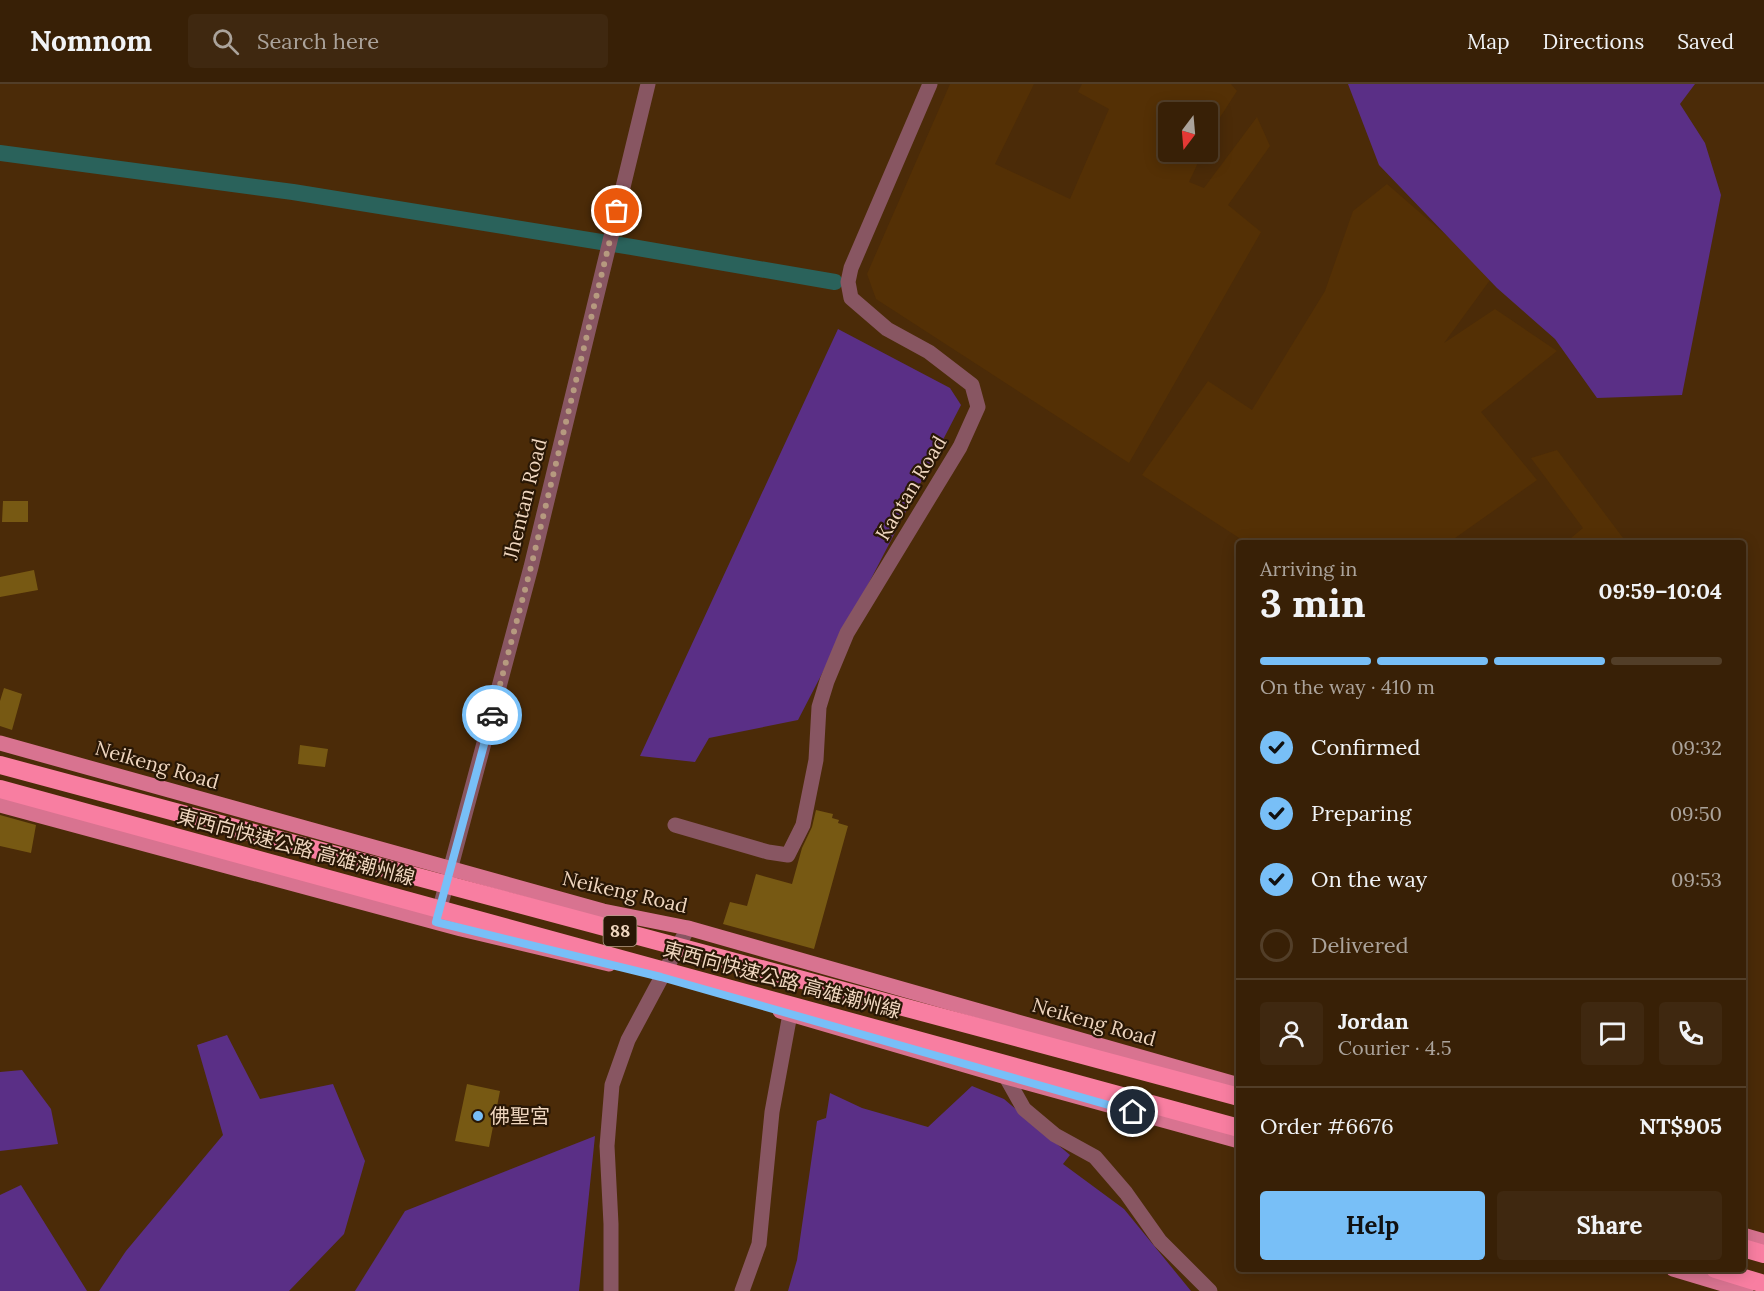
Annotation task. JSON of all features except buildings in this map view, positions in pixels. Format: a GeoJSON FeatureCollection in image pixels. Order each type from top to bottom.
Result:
{"type":"FeatureCollection","features":[{"type":"Feature","properties":{"kind":"highway","name":"東西向快速公路 高雄潮州線"},"geometry":{"type":"LineString","coordinates":[[0,765],[1236,1096]]}},
{"type":"Feature","properties":{"kind":"highway","name":"東西向快速公路 高雄潮州線"},"geometry":{"type":"LineString","coordinates":[[0,789],[1236,1127]]}},
{"type":"Feature","properties":{"kind":"highway"},"geometry":{"type":"LineString","coordinates":[[1746,1249],[1764,1254]]}},
{"type":"Feature","properties":{"kind":"highway"},"geometry":{"type":"LineString","coordinates":[[1725,1272],[1764,1284]]}},
{"type":"Feature","properties":{"kind":"main road","name":"Neikeng Road"},"geometry":{"type":"LineString","coordinates":[[0,743],[603,911],[688,928],[1236,1084]]}},
{"type":"Feature","properties":{"kind":"main road"},"geometry":{"type":"LineString","coordinates":[[0,805],[436,922],[661,977],[1006,1077],[1236,1140]]}},
{"type":"Feature","properties":{"kind":"main road"},"geometry":{"type":"LineString","coordinates":[[1746,1236],[1764,1241]]}},
{"type":"Feature","properties":{"kind":"main road"},"geometry":{"type":"LineString","coordinates":[[1683,1272],[1746,1291]]}},
{"type":"Feature","properties":{"kind":"street","name":"Jhentan Road"},"geometry":{"type":"LineString","coordinates":[[436,922],[531,567],[648,84]]}},
{"type":"Feature","properties":{"kind":"street","name":"Kaotan Road"},"geometry":{"type":"LineString","coordinates":[[675,825],[768,852],[789,855],[803,825],[816,760],[819,707],[847,633],[960,447],[978,407],[972,385],[929,352],[886,329],[851,298],[848,282],[851,268],[930,84]]}},
{"type":"Feature","properties":{"kind":"street"},"geometry":{"type":"LineString","coordinates":[[610,1291],[611,1224],[607,1146],[612,1084],[628,1041],[688,928]]}},
{"type":"Feature","properties":{"kind":"street"},"geometry":{"type":"LineString","coordinates":[[742,1291],[759,1244],[772,1112],[790,1014]]}},
{"type":"Feature","properties":{"kind":"street"},"geometry":{"type":"LineString","coordinates":[[1006,1077],[1024,1110],[1055,1135],[1095,1157],[1126,1193],[1160,1241],[1210,1291]]}},
{"type":"Feature","properties":{"kind":"shaded area"},"geometry":{"type":"Polygon","coordinates":[[[950,84],[1034,84],[995,164],[1070,199],[1109,109],[1078,92],[1082,84],[1231,84],[1237,91],[1218,120],[1218,102],[1158,102],[1158,162],[1198,162],[1189,182],[1204,188],[1257,117],[1270,146],[1228,205],[1261,232],[1129,463],[876,299],[867,274],[950,84]]]}},
{"type":"Feature","properties":{"kind":"shaded area"},"geometry":{"type":"Polygon","coordinates":[[[1348,84],[1695,84],[1680,104],[1705,143],[1721,195],[1682,395],[1597,398],[1555,339],[1497,288],[1379,165],[1348,84]]]}},
{"type":"Feature","properties":{"kind":"shaded area"},"geometry":{"type":"Polygon","coordinates":[[[1387,184],[1493,276],[1444,343],[1495,309],[1557,351],[1481,412],[1537,480],[1452,540],[1242,540],[1142,475],[1208,381],[1252,410],[1325,291],[1353,211],[1387,184]]]}},
{"type":"Feature","properties":{"kind":"shaded area"},"geometry":{"type":"Polygon","coordinates":[[[838,329],[950,388],[961,405],[798,720],[709,738],[695,762],[640,756],[838,329]]]}},
{"type":"Feature","properties":{"kind":"shaded area"},"geometry":{"type":"Polygon","coordinates":[[[1557,450],[1624,540],[1569,540],[1583,528],[1531,458],[1557,450]]]}},
{"type":"Feature","properties":{"kind":"shaded area"},"geometry":{"type":"Polygon","coordinates":[[[227,1035],[260,1099],[333,1084],[365,1161],[344,1234],[289,1291],[99,1291],[126,1251],[223,1135],[197,1045],[227,1035]]]}},
{"type":"Feature","properties":{"kind":"shaded area"},"geometry":{"type":"Polygon","coordinates":[[[22,1070],[51,1109],[58,1144],[0,1151],[0,1072],[22,1070]]]}},
{"type":"Feature","properties":{"kind":"shaded area"},"geometry":{"type":"Polygon","coordinates":[[[972,1086],[1004,1099],[1070,1155],[1063,1164],[1124,1209],[1191,1291],[788,1291],[797,1260],[817,1121],[826,1118],[830,1093],[862,1108],[928,1127],[972,1086]]]}},
{"type":"Feature","properties":{"kind":"shaded area"},"geometry":{"type":"Polygon","coordinates":[[[595,1136],[579,1291],[355,1291],[405,1211],[595,1136]]]}},
{"type":"Feature","properties":{"kind":"shaded area"},"geometry":{"type":"Polygon","coordinates":[[[21,1185],[87,1291],[0,1291],[0,1195],[21,1185]]]}},
{"type":"Feature","properties":{"kind":"waterway"},"geometry":{"type":"LineString","coordinates":[[0,153],[293,192],[835,282]]}},
{"type":"Feature","properties":{"kind":"way so far"},"geometry":{"type":"LineString","coordinates":[[492,715],[531,567],[617,211]]}},
{"type":"Feature","properties":{"kind":"place","name":"佛聖宮"},"geometry":{"type":"Point","coordinates":[478,1116]}},
{"type":"Feature","properties":{"kind":"route"},"geometry":{"type":"LineString","coordinates":[[492,715],[436,922],[661,977],[1133,1112]]}}]}
